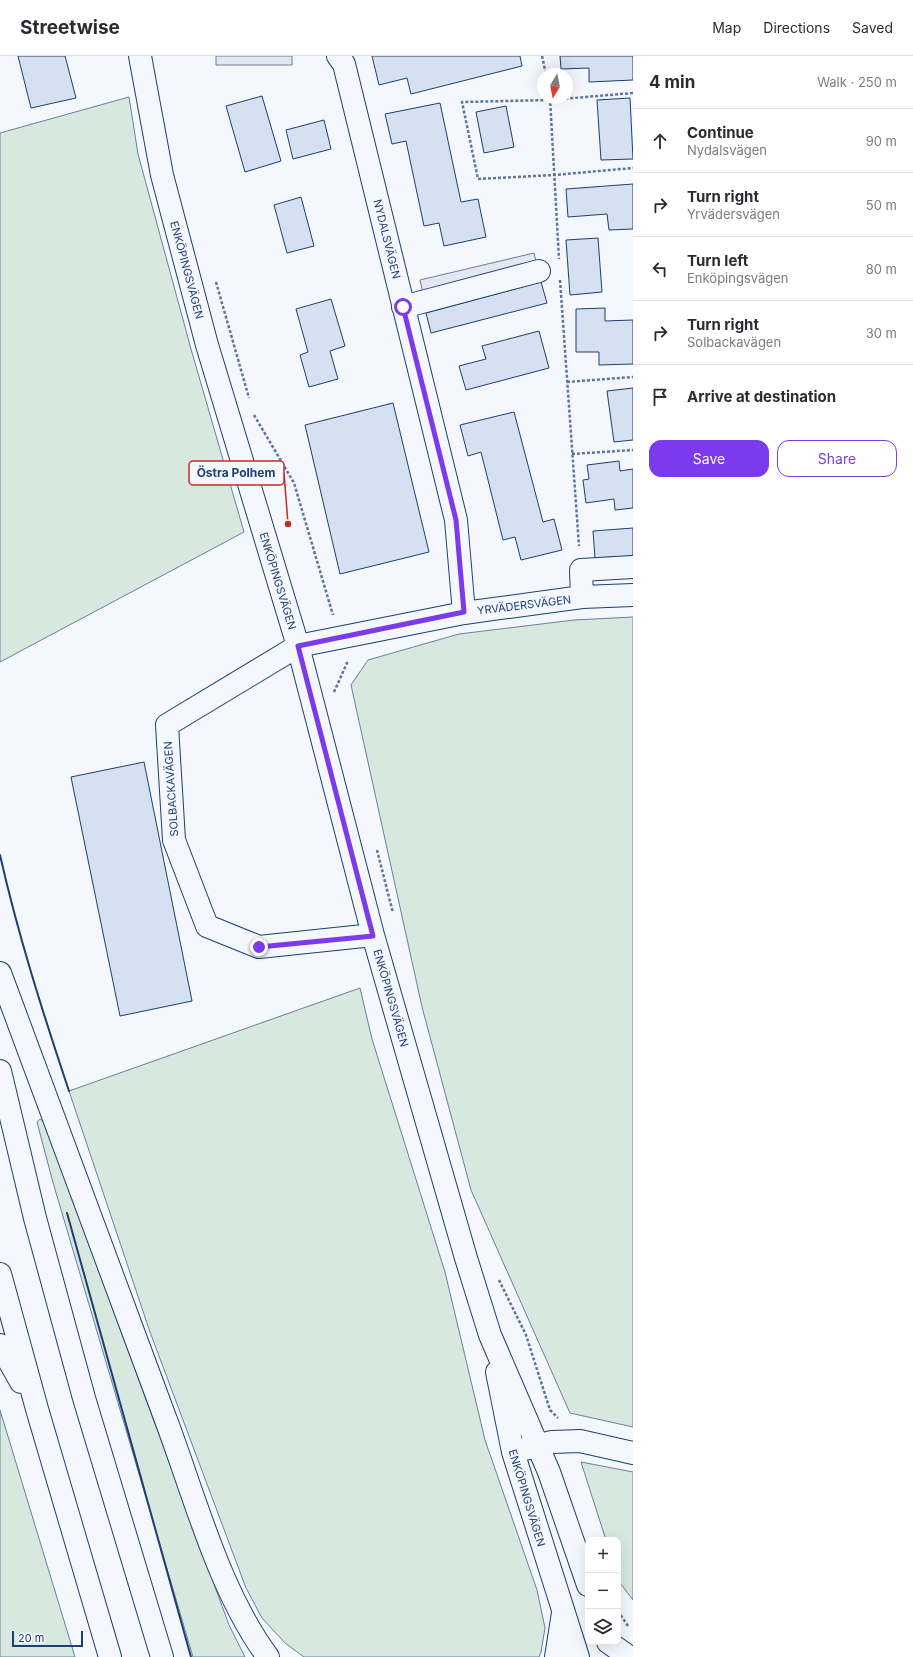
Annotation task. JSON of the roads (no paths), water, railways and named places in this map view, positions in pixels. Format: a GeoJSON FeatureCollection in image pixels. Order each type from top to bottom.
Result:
{"type":"FeatureCollection","features":[{"type":"Feature","properties":{"kind":"main road","name":"ENKÖPINGSVÄGEN"},"geometry":{"type":"LineString","coordinates":[[140,56],[162,175],[205,338],[298,646],[373,936],[490,1335],[513,1452],[578,1657]]}},
{"type":"Feature","properties":{"kind":"main road","name":"NYDALSVÄGEN"},"geometry":{"type":"LineString","coordinates":[[338,56],[344,64],[456,520],[464,612]]}},
{"type":"Feature","properties":{"kind":"main road"},"geometry":{"type":"LineString","coordinates":[[403,307],[550,274]]}},
{"type":"Feature","properties":{"kind":"main road"},"geometry":{"type":"LineString","coordinates":[[582,598],[581,570],[633,567]]}},
{"type":"Feature","properties":{"kind":"main road","name":"YRVÄDERSVÄGEN"},"geometry":{"type":"LineString","coordinates":[[298,646],[464,612],[582,598],[633,595]]}},
{"type":"Feature","properties":{"kind":"main road","name":"SOLBACKAVÄGEN"},"geometry":{"type":"LineString","coordinates":[[298,646],[167,725],[174,840],[207,926],[259,947],[373,936]]}},
{"type":"Feature","properties":{"kind":"main road"},"geometry":{"type":"LineString","coordinates":[[0,973],[178,1452],[218,1565],[251,1635],[268,1657]]}},
{"type":"Feature","properties":{"kind":"main road"},"geometry":{"type":"LineString","coordinates":[[0,1071],[35,1218],[84,1398],[162,1657]]}},
{"type":"Feature","properties":{"kind":"main road"},"geometry":{"type":"LineString","coordinates":[[0,1274],[37,1410],[110,1657]]}},
{"type":"Feature","properties":{"kind":"main road","name":"ENKÖPINGSVÄGEN"},"geometry":{"type":"LineString","coordinates":[[490,1335],[549,1472],[585,1576]]}},
{"type":"Feature","properties":{"kind":"main road"},"geometry":{"type":"LineString","coordinates":[[0,1345],[37,1410]]}},
{"type":"Feature","properties":{"kind":"main road"},"geometry":{"type":"LineString","coordinates":[[513,1452],[552,1442],[580,1441],[633,1453]]}},
{"type":"Feature","properties":{"kind":"main road"},"geometry":{"type":"LineString","coordinates":[[556,1657],[563,1613]]}},
{"type":"Feature","properties":{"kind":"main road"},"geometry":{"type":"LineString","coordinates":[[609,1645],[613,1657]]}},
{"type":"Feature","properties":{"kind":"main road"},"geometry":{"type":"LineString","coordinates":[[612,1645],[629,1657]]}},
{"type":"Feature","properties":{"kind":"place","name":"Östra Polhem"},"geometry":{"type":"Point","coordinates":[288,524]}}]}
